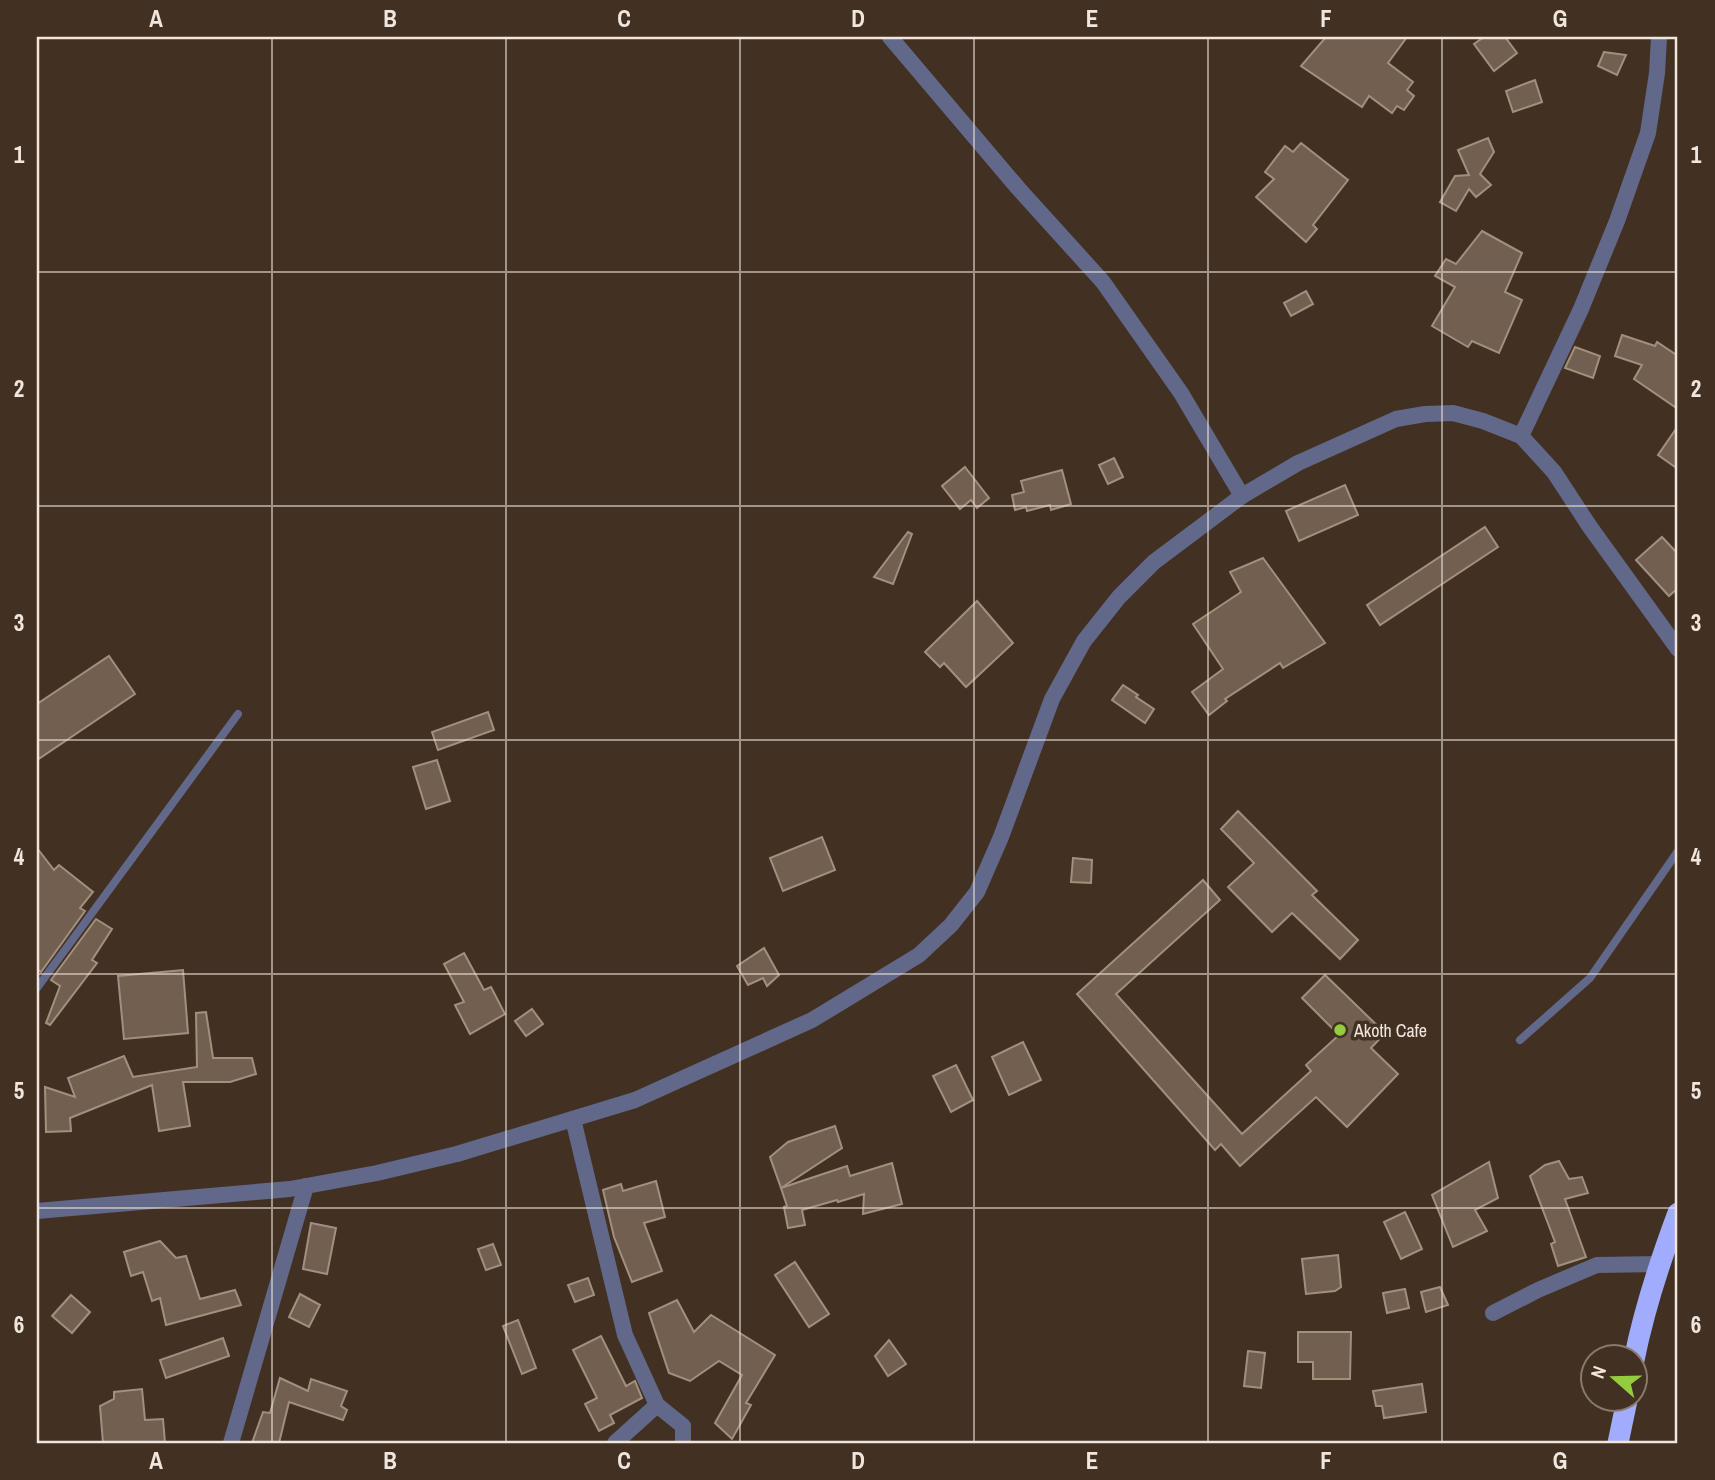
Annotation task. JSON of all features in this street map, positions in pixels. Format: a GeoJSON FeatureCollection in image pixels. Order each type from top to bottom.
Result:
{"type":"FeatureCollection","features":[{"type":"Feature","properties":{"kind":"highway"},"geometry":{"type":"LineString","coordinates":[[1638,1344],[1660,1264],[1678,1213]]}},
{"type":"Feature","properties":{"kind":"highway"},"geometry":{"type":"LineString","coordinates":[[1618,1443],[1624,1414]]}},
{"type":"Feature","properties":{"kind":"street"},"geometry":{"type":"LineString","coordinates":[[890,37],[1102,282],[1181,393],[1242,496]]}},
{"type":"Feature","properties":{"kind":"street"},"geometry":{"type":"LineString","coordinates":[[1521,436],[1581,309],[1617,221],[1648,133],[1657,73],[1659,37]]}},
{"type":"Feature","properties":{"kind":"street"},"geometry":{"type":"LineString","coordinates":[[37,1211],[306,1186],[457,1154],[635,1100],[813,1020],[919,955],[951,925],[977,892],[1014,804],[1052,699],[1084,641],[1119,597],[1154,562],[1242,496],[1298,463],[1396,419],[1425,414],[1453,414],[1483,421],[1521,436],[1554,472],[1678,649]]}},
{"type":"Feature","properties":{"kind":"street"},"geometry":{"type":"LineString","coordinates":[[573,1119],[625,1335],[657,1405],[683,1426],[683,1443]]}},
{"type":"Feature","properties":{"kind":"street"},"geometry":{"type":"LineString","coordinates":[[231,1443],[306,1186]]}},
{"type":"Feature","properties":{"kind":"street"},"geometry":{"type":"LineString","coordinates":[[1493,1313],[1597,1265],[1660,1264]]}},
{"type":"Feature","properties":{"kind":"street"},"geometry":{"type":"LineString","coordinates":[[615,1443],[657,1405]]}},
{"type":"Feature","properties":{"kind":"lane"},"geometry":{"type":"LineString","coordinates":[[37,988],[239,714]]}},
{"type":"Feature","properties":{"kind":"lane"},"geometry":{"type":"LineString","coordinates":[[1520,1040],[1590,978],[1678,851]]}},
{"type":"Feature","properties":{"kind":"building"},"geometry":{"type":"Polygon","coordinates":[[[1326,37],[1407,37],[1388,63],[1413,82],[1407,90],[1414,96],[1404,110],[1397,106],[1392,113],[1369,96],[1362,107],[1301,66],[1326,37]]]}},
{"type":"Feature","properties":{"kind":"building"},"geometry":{"type":"Polygon","coordinates":[[[1484,37],[1505,37],[1517,53],[1494,71],[1474,44],[1484,37]]]}},
{"type":"Feature","properties":{"kind":"building"},"geometry":{"type":"Polygon","coordinates":[[[1604,52],[1626,55],[1617,75],[1598,66],[1604,52]]]}},
{"type":"Feature","properties":{"kind":"building"},"geometry":{"type":"Polygon","coordinates":[[[1535,80],[1542,102],[1513,112],[1506,91],[1535,80]]]}},
{"type":"Feature","properties":{"kind":"building"},"geometry":{"type":"Polygon","coordinates":[[[1488,138],[1494,152],[1480,174],[1491,185],[1476,197],[1469,189],[1456,211],[1440,202],[1455,176],[1469,175],[1458,150],[1488,138]]]}},
{"type":"Feature","properties":{"kind":"building"},"geometry":{"type":"Polygon","coordinates":[[[1301,143],[1348,180],[1313,225],[1317,229],[1306,242],[1256,197],[1274,179],[1265,172],[1285,146],[1293,152],[1301,143]]]}},
{"type":"Feature","properties":{"kind":"building"},"geometry":{"type":"Polygon","coordinates":[[[1482,231],[1522,253],[1505,292],[1522,300],[1499,353],[1472,341],[1468,347],[1432,326],[1455,287],[1435,276],[1446,259],[1456,264],[1482,231]]]}},
{"type":"Feature","properties":{"kind":"building"},"geometry":{"type":"Polygon","coordinates":[[[1306,291],[1313,304],[1291,316],[1284,303],[1306,291]]]}},
{"type":"Feature","properties":{"kind":"building"},"geometry":{"type":"Polygon","coordinates":[[[1622,335],[1655,346],[1657,342],[1678,356],[1678,409],[1634,379],[1642,365],[1615,356],[1622,335]]]}},
{"type":"Feature","properties":{"kind":"building"},"geometry":{"type":"Polygon","coordinates":[[[1575,347],[1600,356],[1593,378],[1565,368],[1575,347]]]}},
{"type":"Feature","properties":{"kind":"building"},"geometry":{"type":"Polygon","coordinates":[[[1678,426],[1678,469],[1658,455],[1678,426]]]}},
{"type":"Feature","properties":{"kind":"building"},"geometry":{"type":"Polygon","coordinates":[[[1114,458],[1123,477],[1108,484],[1099,465],[1114,458]]]}},
{"type":"Feature","properties":{"kind":"building"},"geometry":{"type":"Polygon","coordinates":[[[965,467],[989,498],[977,508],[971,500],[960,509],[942,486],[965,467]]]}},
{"type":"Feature","properties":{"kind":"building"},"geometry":{"type":"Polygon","coordinates":[[[1062,470],[1071,504],[1051,510],[1050,505],[1027,511],[1026,507],[1015,510],[1012,495],[1024,492],[1021,481],[1062,470]]]}},
{"type":"Feature","properties":{"kind":"building"},"geometry":{"type":"Polygon","coordinates":[[[1345,485],[1358,515],[1299,541],[1286,511],[1345,485]]]}},
{"type":"Feature","properties":{"kind":"building"},"geometry":{"type":"Polygon","coordinates":[[[1485,527],[1498,547],[1380,625],[1367,605],[1485,527]]]}},
{"type":"Feature","properties":{"kind":"building"},"geometry":{"type":"Polygon","coordinates":[[[908,532],[912,534],[893,584],[874,577],[908,532]]]}},
{"type":"Feature","properties":{"kind":"building"},"geometry":{"type":"Polygon","coordinates":[[[1662,537],[1678,554],[1678,588],[1669,596],[1636,560],[1662,537]]]}},
{"type":"Feature","properties":{"kind":"building"},"geometry":{"type":"Polygon","coordinates":[[[1263,558],[1325,643],[1283,668],[1280,663],[1225,699],[1227,701],[1209,715],[1192,692],[1223,669],[1193,624],[1241,592],[1230,572],[1263,558]]]}},
{"type":"Feature","properties":{"kind":"building"},"geometry":{"type":"Polygon","coordinates":[[[977,601],[1013,643],[966,687],[944,663],[940,667],[925,652],[977,601]]]}},
{"type":"Feature","properties":{"kind":"building"},"geometry":{"type":"Polygon","coordinates":[[[109,656],[135,694],[37,760],[37,704],[109,656]]]}},
{"type":"Feature","properties":{"kind":"building"},"geometry":{"type":"Polygon","coordinates":[[[1123,685],[1154,709],[1145,723],[1112,700],[1123,685]]]}},
{"type":"Feature","properties":{"kind":"building"},"geometry":{"type":"Polygon","coordinates":[[[488,712],[494,730],[438,750],[432,732],[488,712]]]}},
{"type":"Feature","properties":{"kind":"building"},"geometry":{"type":"Polygon","coordinates":[[[437,760],[450,801],[426,809],[413,767],[437,760]]]}},
{"type":"Feature","properties":{"kind":"building"},"geometry":{"type":"Polygon","coordinates":[[[1238,811],[1317,891],[1312,895],[1358,940],[1340,959],[1292,913],[1272,932],[1228,887],[1254,863],[1221,829],[1238,811]]]}},
{"type":"Feature","properties":{"kind":"building"},"geometry":{"type":"Polygon","coordinates":[[[822,837],[835,870],[783,891],[770,858],[822,837]]]}},
{"type":"Feature","properties":{"kind":"building"},"geometry":{"type":"Polygon","coordinates":[[[37,848],[54,870],[59,865],[93,892],[80,908],[85,911],[41,972],[37,969],[37,848]]]}},
{"type":"Feature","properties":{"kind":"building"},"geometry":{"type":"Polygon","coordinates":[[[1073,858],[1092,860],[1091,883],[1071,882],[1073,858]]]}},
{"type":"Feature","properties":{"kind":"building"},"geometry":{"type":"Polygon","coordinates":[[[1203,880],[1220,900],[1116,994],[1242,1134],[1311,1071],[1306,1065],[1339,1035],[1302,998],[1325,975],[1385,1033],[1371,1048],[1398,1074],[1347,1127],[1316,1097],[1240,1166],[1221,1144],[1215,1150],[1077,994],[1203,880]]]}},
{"type":"Feature","properties":{"kind":"building"},"geometry":{"type":"Polygon","coordinates":[[[96,919],[112,929],[92,960],[97,963],[50,1025],[46,1023],[60,986],[51,980],[96,919]]]}},
{"type":"Feature","properties":{"kind":"building"},"geometry":{"type":"Polygon","coordinates":[[[764,948],[779,975],[767,986],[763,978],[748,985],[737,966],[764,948]]]}},
{"type":"Feature","properties":{"kind":"building"},"geometry":{"type":"Polygon","coordinates":[[[464,953],[484,990],[491,987],[505,1014],[470,1034],[455,1005],[464,1002],[444,964],[464,953]]]}},
{"type":"Feature","properties":{"kind":"building"},"geometry":{"type":"Polygon","coordinates":[[[183,970],[188,1033],[124,1039],[118,976],[183,970]]]}},
{"type":"Feature","properties":{"kind":"building"},"geometry":{"type":"Polygon","coordinates":[[[532,1009],[543,1024],[526,1036],[515,1021],[532,1009]]]}},
{"type":"Feature","properties":{"kind":"building"},"geometry":{"type":"Polygon","coordinates":[[[206,1012],[213,1058],[252,1058],[256,1074],[230,1082],[183,1082],[190,1126],[159,1131],[152,1085],[70,1118],[71,1131],[46,1132],[45,1087],[75,1097],[68,1078],[124,1056],[133,1077],[197,1067],[196,1013],[206,1012]]]}},
{"type":"Feature","properties":{"kind":"building"},"geometry":{"type":"Polygon","coordinates":[[[1023,1042],[1041,1080],[1009,1095],[992,1057],[1023,1042]]]}},
{"type":"Feature","properties":{"kind":"building"},"geometry":{"type":"Polygon","coordinates":[[[956,1065],[973,1100],[951,1112],[933,1076],[956,1065]]]}},
{"type":"Feature","properties":{"kind":"building"},"geometry":{"type":"Polygon","coordinates":[[[835,1126],[842,1148],[781,1188],[770,1157],[788,1142],[835,1126]]]}},
{"type":"Feature","properties":{"kind":"building"},"geometry":{"type":"Polygon","coordinates":[[[1559,1161],[1569,1179],[1582,1177],[1588,1193],[1565,1199],[1586,1257],[1558,1266],[1551,1244],[1555,1242],[1530,1176],[1545,1165],[1559,1161]]]}},
{"type":"Feature","properties":{"kind":"building"},"geometry":{"type":"Polygon","coordinates":[[[1489,1162],[1498,1198],[1475,1210],[1487,1231],[1453,1247],[1432,1195],[1489,1162]]]}},
{"type":"Feature","properties":{"kind":"building"},"geometry":{"type":"Polygon","coordinates":[[[892,1163],[902,1204],[863,1214],[864,1194],[802,1210],[805,1225],[788,1228],[784,1207],[787,1206],[781,1188],[847,1166],[850,1176],[892,1163]]]}},
{"type":"Feature","properties":{"kind":"building"},"geometry":{"type":"Polygon","coordinates":[[[656,1181],[665,1217],[644,1223],[662,1271],[632,1282],[614,1237],[603,1190],[621,1184],[623,1191],[656,1181]]]}},
{"type":"Feature","properties":{"kind":"building"},"geometry":{"type":"Polygon","coordinates":[[[1405,1212],[1422,1249],[1401,1259],[1384,1222],[1405,1212]]]}},
{"type":"Feature","properties":{"kind":"building"},"geometry":{"type":"Polygon","coordinates":[[[311,1223],[336,1228],[327,1274],[303,1269],[311,1223]]]}},
{"type":"Feature","properties":{"kind":"building"},"geometry":{"type":"Polygon","coordinates":[[[160,1241],[176,1258],[186,1256],[200,1299],[235,1290],[241,1305],[166,1325],[160,1298],[152,1301],[143,1272],[131,1276],[124,1252],[160,1241]]]}},
{"type":"Feature","properties":{"kind":"building"},"geometry":{"type":"Polygon","coordinates":[[[493,1244],[501,1265],[486,1270],[478,1249],[493,1244]]]}},
{"type":"Feature","properties":{"kind":"building"},"geometry":{"type":"Polygon","coordinates":[[[1338,1255],[1341,1287],[1335,1291],[1306,1294],[1302,1259],[1338,1255]]]}},
{"type":"Feature","properties":{"kind":"building"},"geometry":{"type":"Polygon","coordinates":[[[795,1262],[829,1314],[809,1327],[775,1275],[795,1262]]]}},
{"type":"Feature","properties":{"kind":"building"},"geometry":{"type":"Polygon","coordinates":[[[588,1278],[594,1295],[575,1302],[568,1285],[588,1278]]]}},
{"type":"Feature","properties":{"kind":"building"},"geometry":{"type":"Polygon","coordinates":[[[1440,1287],[1448,1305],[1426,1312],[1421,1292],[1440,1287]]]}},
{"type":"Feature","properties":{"kind":"building"},"geometry":{"type":"Polygon","coordinates":[[[1405,1289],[1409,1308],[1387,1313],[1383,1293],[1405,1289]]]}},
{"type":"Feature","properties":{"kind":"building"},"geometry":{"type":"Polygon","coordinates":[[[300,1294],[320,1305],[309,1327],[289,1317],[300,1294]]]}},
{"type":"Feature","properties":{"kind":"building"},"geometry":{"type":"Polygon","coordinates":[[[71,1295],[90,1312],[72,1333],[52,1316],[71,1295]]]}},
{"type":"Feature","properties":{"kind":"building"},"geometry":{"type":"Polygon","coordinates":[[[677,1300],[694,1332],[711,1315],[775,1355],[746,1403],[751,1405],[732,1439],[715,1423],[742,1375],[719,1361],[690,1381],[669,1373],[649,1313],[677,1300]]]}},
{"type":"Feature","properties":{"kind":"building"},"geometry":{"type":"Polygon","coordinates":[[[518,1320],[536,1368],[522,1374],[503,1326],[518,1320]]]}},
{"type":"Feature","properties":{"kind":"building"},"geometry":{"type":"Polygon","coordinates":[[[1298,1332],[1351,1332],[1350,1379],[1313,1379],[1313,1362],[1298,1362],[1298,1332]]]}},
{"type":"Feature","properties":{"kind":"building"},"geometry":{"type":"Polygon","coordinates":[[[601,1336],[626,1386],[635,1381],[642,1398],[610,1415],[614,1423],[599,1431],[585,1404],[597,1398],[573,1350],[601,1336]]]}},
{"type":"Feature","properties":{"kind":"building"},"geometry":{"type":"Polygon","coordinates":[[[223,1338],[229,1356],[166,1378],[160,1360],[223,1338]]]}},
{"type":"Feature","properties":{"kind":"building"},"geometry":{"type":"Polygon","coordinates":[[[889,1340],[906,1364],[888,1376],[875,1356],[889,1340]]]}},
{"type":"Feature","properties":{"kind":"building"},"geometry":{"type":"Polygon","coordinates":[[[1248,1351],[1265,1353],[1261,1388],[1244,1386],[1248,1351]]]}},
{"type":"Feature","properties":{"kind":"building"},"geometry":{"type":"Polygon","coordinates":[[[280,1378],[308,1391],[311,1379],[347,1391],[341,1406],[347,1410],[343,1420],[289,1402],[279,1443],[252,1443],[263,1412],[270,1413],[280,1378]]]}},
{"type":"Feature","properties":{"kind":"building"},"geometry":{"type":"Polygon","coordinates":[[[1422,1384],[1426,1412],[1384,1418],[1382,1406],[1376,1406],[1373,1391],[1422,1384]]]}},
{"type":"Feature","properties":{"kind":"building"},"geometry":{"type":"Polygon","coordinates":[[[142,1389],[145,1420],[163,1419],[165,1443],[103,1443],[100,1406],[114,1399],[114,1392],[142,1389]]]}},
{"type":"Feature","properties":{"kind":"place","name":"Akoth Cafe"},"geometry":{"type":"Point","coordinates":[1340,1030]}}]}
